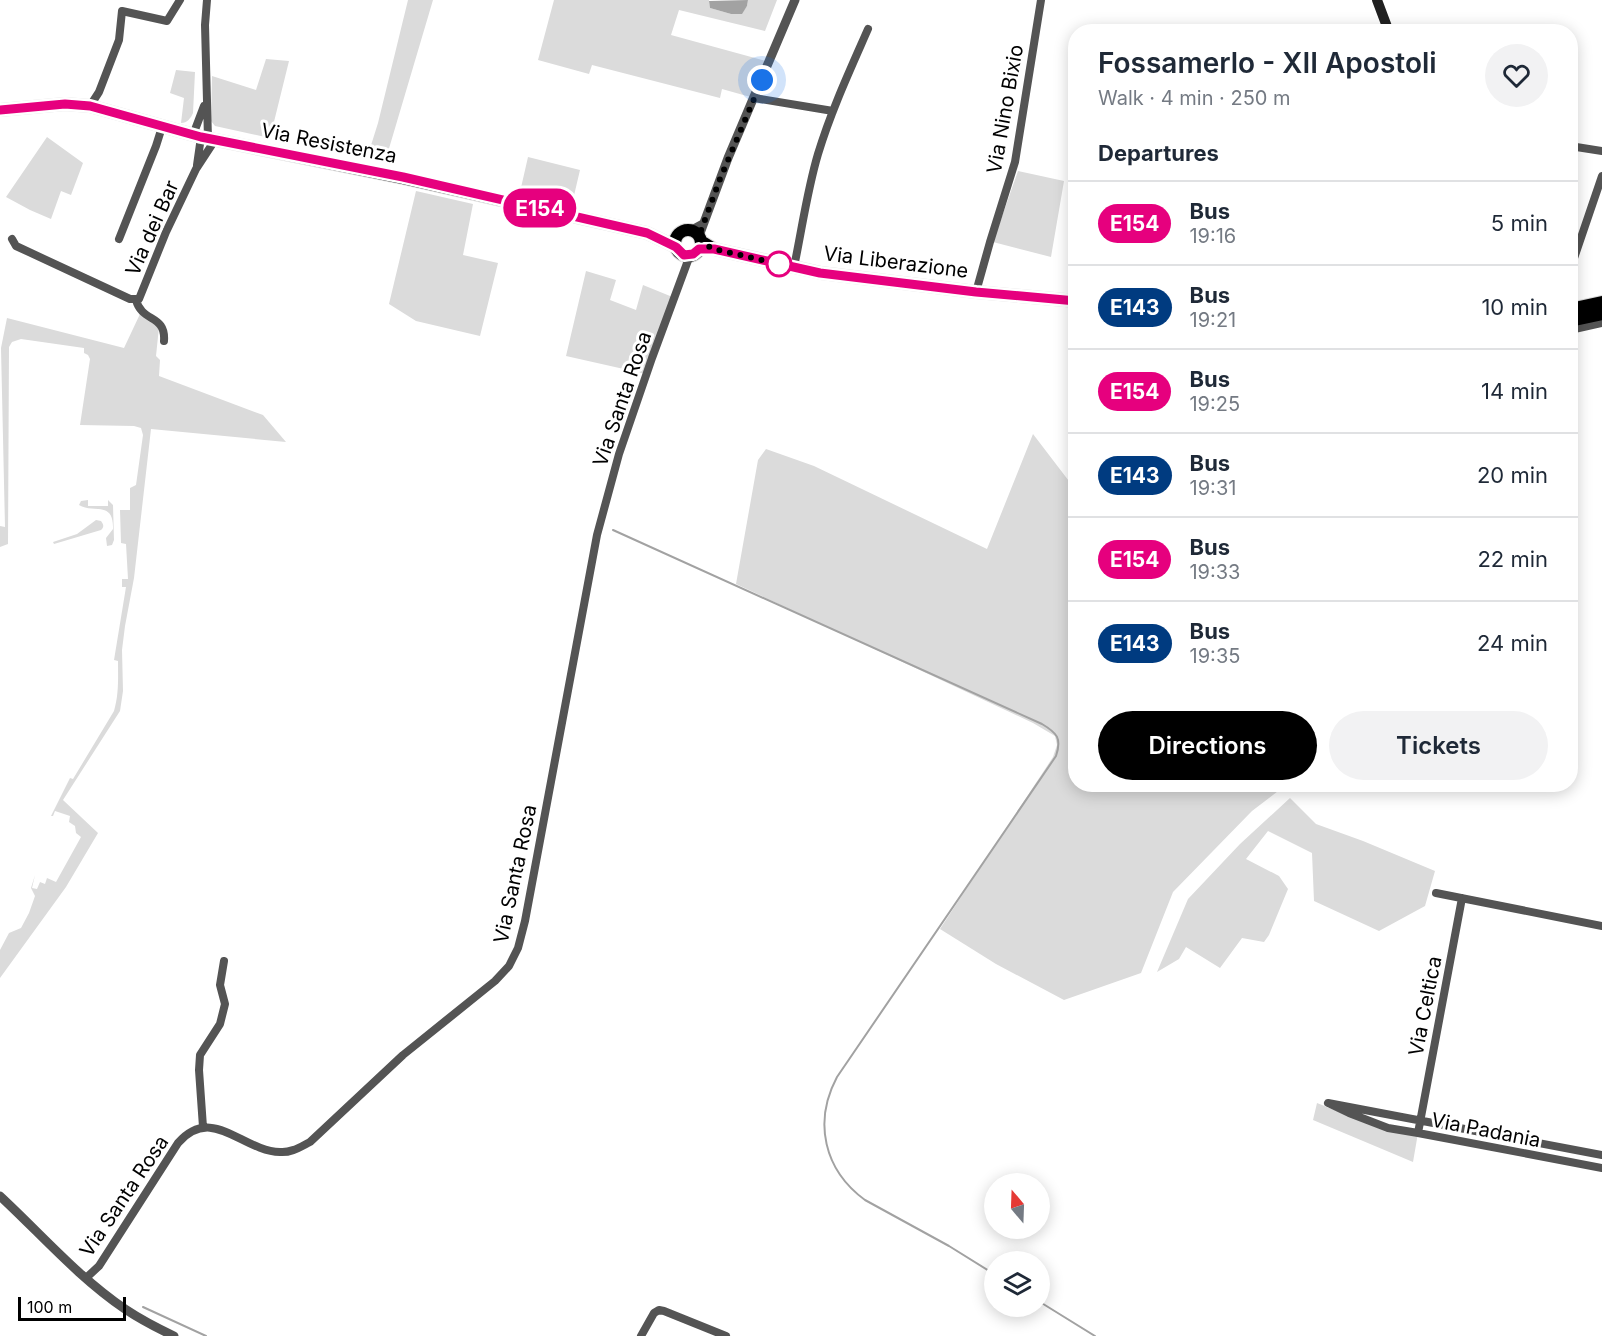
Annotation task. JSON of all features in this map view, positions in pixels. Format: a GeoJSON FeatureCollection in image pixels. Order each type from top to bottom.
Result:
{"type":"FeatureCollection","features":[{"type":"Feature","properties":{"kind":"main road"},"geometry":{"type":"LineString","coordinates":[[1377,0],[1386,24]]}},
{"type":"Feature","properties":{"kind":"main road","name":"Via Resistenza"},"geometry":{"type":"LineString","coordinates":[[0,111],[58,104],[90,106],[204,138],[403,177],[649,234],[691,241]]}},
{"type":"Feature","properties":{"kind":"main road","name":"Via Liberazione"},"geometry":{"type":"LineString","coordinates":[[691,241],[714,249],[794,267],[853,277],[1068,300]]}},
{"type":"Feature","properties":{"kind":"main road"},"geometry":{"type":"LineString","coordinates":[[1578,307],[1602,302]]}},
{"type":"Feature","properties":{"kind":"main road"},"geometry":{"type":"LineString","coordinates":[[1578,319],[1602,314]]}},
{"type":"Feature","properties":{"kind":"street"},"geometry":{"type":"LineString","coordinates":[[90,106],[99,92],[119,40],[122,11],[167,21],[170,20],[180,0]]}},
{"type":"Feature","properties":{"kind":"street"},"geometry":{"type":"LineString","coordinates":[[204,138],[207,0]]}},
{"type":"Feature","properties":{"kind":"street"},"geometry":{"type":"LineString","coordinates":[[691,241],[795,0]]}},
{"type":"Feature","properties":{"kind":"street","name":"Via Nino Bixio"},"geometry":{"type":"LineString","coordinates":[[976,292],[1015,162],[1041,0]]}},
{"type":"Feature","properties":{"kind":"street"},"geometry":{"type":"LineString","coordinates":[[794,267],[817,156],[833,111],[868,29]]}},
{"type":"Feature","properties":{"kind":"street"},"geometry":{"type":"LineString","coordinates":[[754,98],[833,111]]}},
{"type":"Feature","properties":{"kind":"street"},"geometry":{"type":"LineString","coordinates":[[204,138],[206,99]]}},
{"type":"Feature","properties":{"kind":"street"},"geometry":{"type":"LineString","coordinates":[[119,239],[162,127]]}},
{"type":"Feature","properties":{"kind":"street","name":"Via dei Bar"},"geometry":{"type":"LineString","coordinates":[[196,169],[204,138]]}},
{"type":"Feature","properties":{"kind":"street","name":"Via dei Bar"},"geometry":{"type":"LineString","coordinates":[[12,239],[16,246],[136,300],[141,296],[166,232],[196,169],[204,138]]}},
{"type":"Feature","properties":{"kind":"street"},"geometry":{"type":"LineString","coordinates":[[1578,147],[1602,151]]}},
{"type":"Feature","properties":{"kind":"street"},"geometry":{"type":"LineString","coordinates":[[1578,236],[1602,176]]}},
{"type":"Feature","properties":{"kind":"street","name":"Via Santa Rosa"},"geometry":{"type":"LineString","coordinates":[[87,1278],[99,1266],[185,1135],[203,1127],[214,1128],[268,1150],[279,1152],[291,1151],[310,1142],[403,1055],[495,981],[509,966],[518,948],[525,921],[597,535],[619,454],[685,270],[691,241]]}},
{"type":"Feature","properties":{"kind":"street","name":"Via dei Bar"},"geometry":{"type":"LineString","coordinates":[[136,300],[142,312],[162,325],[164,341]]}},
{"type":"Feature","properties":{"kind":"street"},"geometry":{"type":"LineString","coordinates":[[1578,328],[1602,323]]}},
{"type":"Feature","properties":{"kind":"street"},"geometry":{"type":"LineString","coordinates":[[1436,893],[1602,926]]}},
{"type":"Feature","properties":{"kind":"street","name":"Via Celtica"},"geometry":{"type":"LineString","coordinates":[[1420,1120],[1462,898]]}},
{"type":"Feature","properties":{"kind":"street"},"geometry":{"type":"LineString","coordinates":[[203,1127],[200,1055],[220,1024],[225,1004],[220,986],[224,961]]}},
{"type":"Feature","properties":{"kind":"street"},"geometry":{"type":"LineString","coordinates":[[1418,1133],[1385,1126],[1325,1102],[1420,1120]]}},
{"type":"Feature","properties":{"kind":"street","name":"Via Padania"},"geometry":{"type":"LineString","coordinates":[[1602,1155],[1420,1120],[1418,1133],[1602,1168]]}},
{"type":"Feature","properties":{"kind":"street"},"geometry":{"type":"LineString","coordinates":[[1573,1163],[1575,1150]]}},
{"type":"Feature","properties":{"kind":"street"},"geometry":{"type":"LineString","coordinates":[[0,1196],[87,1278],[124,1308],[174,1336]]}},
{"type":"Feature","properties":{"kind":"street"},"geometry":{"type":"LineString","coordinates":[[641,1336],[654,1314],[659,1310],[726,1336]]}},
{"type":"Feature","properties":{"kind":"shaded area"},"geometry":{"type":"Polygon","coordinates":[[[408,0],[433,0],[385,162],[367,158],[378,123],[408,0]]]}},
{"type":"Feature","properties":{"kind":"shaded area"},"geometry":{"type":"Polygon","coordinates":[[[554,0],[709,0],[710,8],[731,14],[741,14],[748,0],[777,0],[765,31],[679,10],[671,35],[769,62],[754,98],[722,89],[720,98],[592,65],[589,74],[538,60],[554,0]]]}},
{"type":"Feature","properties":{"kind":"shaded area"},"geometry":{"type":"Polygon","coordinates":[[[748,0],[742,14],[731,14],[710,8],[709,1],[748,0]]]}},
{"type":"Feature","properties":{"kind":"shaded area"},"geometry":{"type":"Polygon","coordinates":[[[266,59],[289,61],[270,138],[215,126],[211,121],[212,76],[256,90],[266,59]]]}},
{"type":"Feature","properties":{"kind":"shaded area"},"geometry":{"type":"Polygon","coordinates":[[[176,70],[195,72],[193,113],[183,123],[181,123],[184,98],[170,93],[176,70]]]}},
{"type":"Feature","properties":{"kind":"shaded area"},"geometry":{"type":"Polygon","coordinates":[[[47,137],[83,163],[71,195],[61,191],[51,219],[6,197],[47,137]]]}},
{"type":"Feature","properties":{"kind":"shaded area"},"geometry":{"type":"Polygon","coordinates":[[[528,157],[580,170],[572,204],[520,192],[528,157]]]}},
{"type":"Feature","properties":{"kind":"shaded area"},"geometry":{"type":"Polygon","coordinates":[[[1018,171],[1064,181],[1051,257],[993,242],[1018,171]]]}},
{"type":"Feature","properties":{"kind":"shaded area"},"geometry":{"type":"Polygon","coordinates":[[[416,191],[473,204],[463,255],[498,263],[480,336],[416,321],[389,304],[416,191]]]}},
{"type":"Feature","properties":{"kind":"shaded area"},"geometry":{"type":"Polygon","coordinates":[[[586,271],[616,280],[610,300],[636,310],[643,285],[675,298],[646,374],[566,356],[586,271]]]}},
{"type":"Feature","properties":{"kind":"shaded area"},"geometry":{"type":"Polygon","coordinates":[[[140,314],[159,327],[156,356],[160,360],[159,376],[263,415],[286,442],[151,429],[134,578],[122,650],[123,691],[120,711],[63,800],[98,833],[66,887],[0,978],[0,950],[9,933],[21,928],[29,913],[35,896],[31,888],[35,875],[32,888],[37,889],[40,882],[45,884],[47,878],[56,882],[81,837],[76,833],[75,826],[69,822],[70,816],[55,811],[51,816],[70,778],[73,779],[116,705],[118,661],[114,660],[126,587],[122,587],[122,579],[128,579],[126,544],[121,543],[120,510],[130,510],[130,488],[136,485],[143,435],[141,428],[134,426],[80,425],[90,359],[84,353],[84,348],[21,339],[12,342],[9,347],[8,544],[0,547],[0,526],[5,527],[1,348],[7,318],[124,348],[140,314]]]}},
{"type":"Feature","properties":{"kind":"shaded area"},"geometry":{"type":"Polygon","coordinates":[[[1033,434],[1068,480],[1068,792],[1277,792],[1252,811],[1173,892],[1141,973],[1064,1000],[996,964],[940,929],[1053,757],[1057,745],[1055,736],[1033,723],[736,584],[758,460],[766,449],[814,466],[987,549],[1033,434]]]}},
{"type":"Feature","properties":{"kind":"shaded area"},"geometry":{"type":"Polygon","coordinates":[[[88,500],[88,506],[108,506],[108,500],[113,505],[114,540],[112,545],[107,546],[106,538],[113,529],[110,514],[79,505],[81,501],[88,500]]]}},
{"type":"Feature","properties":{"kind":"shaded area"},"geometry":{"type":"Polygon","coordinates":[[[96,520],[103,524],[101,530],[54,544],[53,542],[77,534],[96,520]]]}},
{"type":"Feature","properties":{"kind":"shaded area"},"geometry":{"type":"Polygon","coordinates":[[[1290,798],[1316,824],[1435,871],[1425,906],[1379,931],[1314,901],[1312,853],[1268,831],[1246,859],[1279,876],[1288,889],[1264,942],[1242,938],[1220,968],[1186,947],[1179,959],[1157,972],[1188,899],[1240,844],[1290,798]]]}},
{"type":"Feature","properties":{"kind":"shaded area"},"geometry":{"type":"Polygon","coordinates":[[[1317,1103],[1382,1129],[1418,1133],[1413,1162],[1313,1120],[1317,1103]]]}},
{"type":"Feature","properties":{"kind":"waterway"},"geometry":{"type":"LineString","coordinates":[[613,530],[1042,724],[1057,737],[1056,756],[837,1077],[825,1111],[827,1144],[832,1160],[851,1188],[865,1200],[984,1268]]}},
{"type":"Feature","properties":{"kind":"waterway"},"geometry":{"type":"LineString","coordinates":[[143,1307],[206,1336]]}},
{"type":"Feature","properties":{"kind":"waterway"},"geometry":{"type":"LineString","coordinates":[[1050,1308],[1095,1336]]}},
{"type":"Feature","properties":{"kind":"bus line","name":"E154"},"geometry":{"type":"LineString","coordinates":[[0,110],[65,104],[90,106],[201,137],[403,177],[647,233],[676,247],[684,255],[697,253],[699,249],[714,249],[820,273],[1068,300]]}},
{"type":"Feature","properties":{"kind":"route"},"geometry":{"type":"LineString","coordinates":[[762,80],[720,179],[699,236],[704,244],[714,249],[788,266],[779,264]]}}]}
